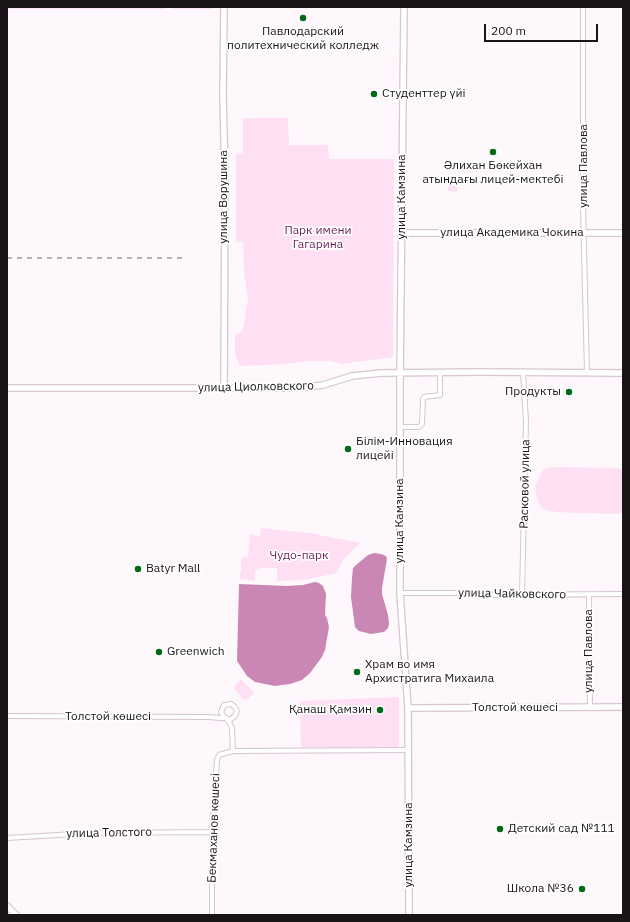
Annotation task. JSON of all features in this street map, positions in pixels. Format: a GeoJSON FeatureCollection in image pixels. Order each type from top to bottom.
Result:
{"type":"FeatureCollection","features":[{"type":"Feature","properties":{"kind":"main road","name":"улица Ворушина"},"geometry":{"type":"LineString","coordinates":[[224,7],[224,388]]}},
{"type":"Feature","properties":{"kind":"main road","name":"улица Камзина"},"geometry":{"type":"LineString","coordinates":[[404,7],[400,372],[400,593],[408,708],[409,915]]}},
{"type":"Feature","properties":{"kind":"main road","name":"улица Академика Чокина"},"geometry":{"type":"LineString","coordinates":[[402,233],[623,233]]}},
{"type":"Feature","properties":{"kind":"main road","name":"улица Циолковского"},"geometry":{"type":"LineString","coordinates":[[7,388],[306,387],[323,385],[364,374],[400,372],[623,373]]}},
{"type":"Feature","properties":{"kind":"main road","name":"Толстой көшесі"},"geometry":{"type":"LineString","coordinates":[[408,708],[623,708]]}},
{"type":"Feature","properties":{"kind":"main road"},"geometry":{"type":"LineString","coordinates":[[7,906],[16,915]]}},
{"type":"Feature","properties":{"kind":"street","name":"улица Павлова"},"geometry":{"type":"LineString","coordinates":[[583,7],[583,207],[585,233],[587,373]]}},
{"type":"Feature","properties":{"kind":"street"},"geometry":{"type":"LineString","coordinates":[[400,427],[418,427],[422,424],[424,397],[440,395],[440,372]]}},
{"type":"Feature","properties":{"kind":"street","name":"Расковой улица"},"geometry":{"type":"LineString","coordinates":[[522,595],[526,421],[523,372]]}},
{"type":"Feature","properties":{"kind":"street","name":"улица Чайковского"},"geometry":{"type":"LineString","coordinates":[[400,593],[457,593],[478,595],[623,594]]}},
{"type":"Feature","properties":{"kind":"street","name":"улица Павлова"},"geometry":{"type":"LineString","coordinates":[[589,595],[590,707]]}},
{"type":"Feature","properties":{"kind":"street"},"geometry":{"type":"LineString","coordinates":[[208,717],[217,714],[226,704],[231,704],[236,709],[232,728],[233,751],[409,750]]}},
{"type":"Feature","properties":{"kind":"street"},"geometry":{"type":"LineString","coordinates":[[222,709],[222,714],[232,728]]}},
{"type":"Feature","properties":{"kind":"street","name":"Толстой көшесі"},"geometry":{"type":"LineString","coordinates":[[7,716],[208,717]]}},
{"type":"Feature","properties":{"kind":"street"},"geometry":{"type":"LineString","coordinates":[[208,717],[231,719],[235,716]]}},
{"type":"Feature","properties":{"kind":"street","name":"Бекмаханов көшесі"},"geometry":{"type":"LineString","coordinates":[[212,915],[212,832],[217,760],[220,755],[233,751]]}},
{"type":"Feature","properties":{"kind":"street","name":"улица Толстого"},"geometry":{"type":"LineString","coordinates":[[7,838],[91,833],[212,832]]}},
{"type":"Feature","properties":{"kind":"green space"},"geometry":{"type":"Polygon","coordinates":[[[7,7],[165,7],[165,9],[7,9],[7,7]]]}},
{"type":"Feature","properties":{"kind":"green space"},"geometry":{"type":"Polygon","coordinates":[[[172,7],[213,7],[213,9],[172,9],[172,7]]]}},
{"type":"Feature","properties":{"kind":"green space","name":"Парк имени Гагарина"},"geometry":{"type":"Polygon","coordinates":[[[243,118],[288,118],[289,145],[328,145],[329,159],[394,159],[393,357],[343,364],[331,361],[307,361],[286,364],[240,366],[235,354],[235,335],[240,333],[243,329],[248,298],[244,271],[243,242],[236,242],[236,154],[243,154],[243,118]]]}},
{"type":"Feature","properties":{"kind":"green space"},"geometry":{"type":"Polygon","coordinates":[[[448,176],[458,176],[457,192],[448,191],[448,176]]]}},
{"type":"Feature","properties":{"kind":"green space"},"geometry":{"type":"Polygon","coordinates":[[[547,468],[617,468],[623,470],[623,512],[617,514],[552,512],[542,508],[536,496],[536,484],[542,471],[547,468]]]}},
{"type":"Feature","properties":{"kind":"green space","name":"Чудо-парк"},"geometry":{"type":"Polygon","coordinates":[[[261,528],[309,533],[360,543],[343,560],[336,573],[305,580],[277,581],[277,568],[259,568],[259,570],[255,570],[255,581],[241,579],[239,578],[241,572],[241,559],[243,559],[243,557],[248,557],[250,534],[260,536],[261,528]]]}},
{"type":"Feature","properties":{"kind":"green space"},"geometry":{"type":"Polygon","coordinates":[[[241,679],[254,693],[245,701],[234,689],[234,686],[241,679]]]}},
{"type":"Feature","properties":{"kind":"green space"},"geometry":{"type":"Polygon","coordinates":[[[399,697],[399,747],[301,749],[300,701],[399,697]]]}},
{"type":"Feature","properties":{"kind":"shaded area"},"geometry":{"type":"Polygon","coordinates":[[[374,553],[386,556],[387,559],[382,594],[389,624],[388,628],[384,632],[371,634],[359,631],[355,627],[351,597],[353,568],[368,555],[374,553]]]}},
{"type":"Feature","properties":{"kind":"shaded area"},"geometry":{"type":"Polygon","coordinates":[[[315,582],[323,586],[326,594],[325,615],[329,627],[325,650],[322,657],[310,673],[302,680],[290,684],[275,686],[255,682],[247,676],[237,661],[239,584],[287,586],[303,585],[315,582]]]}},
{"type":"Feature","properties":{"kind":"railway"},"geometry":{"type":"LineString","coordinates":[[7,258],[187,258]]}},
{"type":"Feature","properties":{"kind":"place","name":"Павлодарский политехнический колледж"},"geometry":{"type":"Point","coordinates":[303,18]}},
{"type":"Feature","properties":{"kind":"place","name":"Студенттер үйі"},"geometry":{"type":"Point","coordinates":[374,94]}},
{"type":"Feature","properties":{"kind":"place","name":"Әлихан Бөкейхан атындағы лицей-мектебі"},"geometry":{"type":"Point","coordinates":[493,152]}},
{"type":"Feature","properties":{"kind":"place","name":"Продукты"},"geometry":{"type":"Point","coordinates":[569,392]}},
{"type":"Feature","properties":{"kind":"place","name":"Білім-Инновация лицейі"},"geometry":{"type":"Point","coordinates":[348,449]}},
{"type":"Feature","properties":{"kind":"place","name":"Batyr Mall"},"geometry":{"type":"Point","coordinates":[138,569]}},
{"type":"Feature","properties":{"kind":"place","name":"Greenwich"},"geometry":{"type":"Point","coordinates":[159,652]}},
{"type":"Feature","properties":{"kind":"place","name":"Храм во имя Архистратига Михаила"},"geometry":{"type":"Point","coordinates":[357,672]}},
{"type":"Feature","properties":{"kind":"place","name":"Қанаш Қамзин"},"geometry":{"type":"Point","coordinates":[380,710]}},
{"type":"Feature","properties":{"kind":"place","name":"Детский сад №111"},"geometry":{"type":"Point","coordinates":[500,829]}},
{"type":"Feature","properties":{"kind":"place","name":"Школа №36"},"geometry":{"type":"Point","coordinates":[582,889]}}]}
